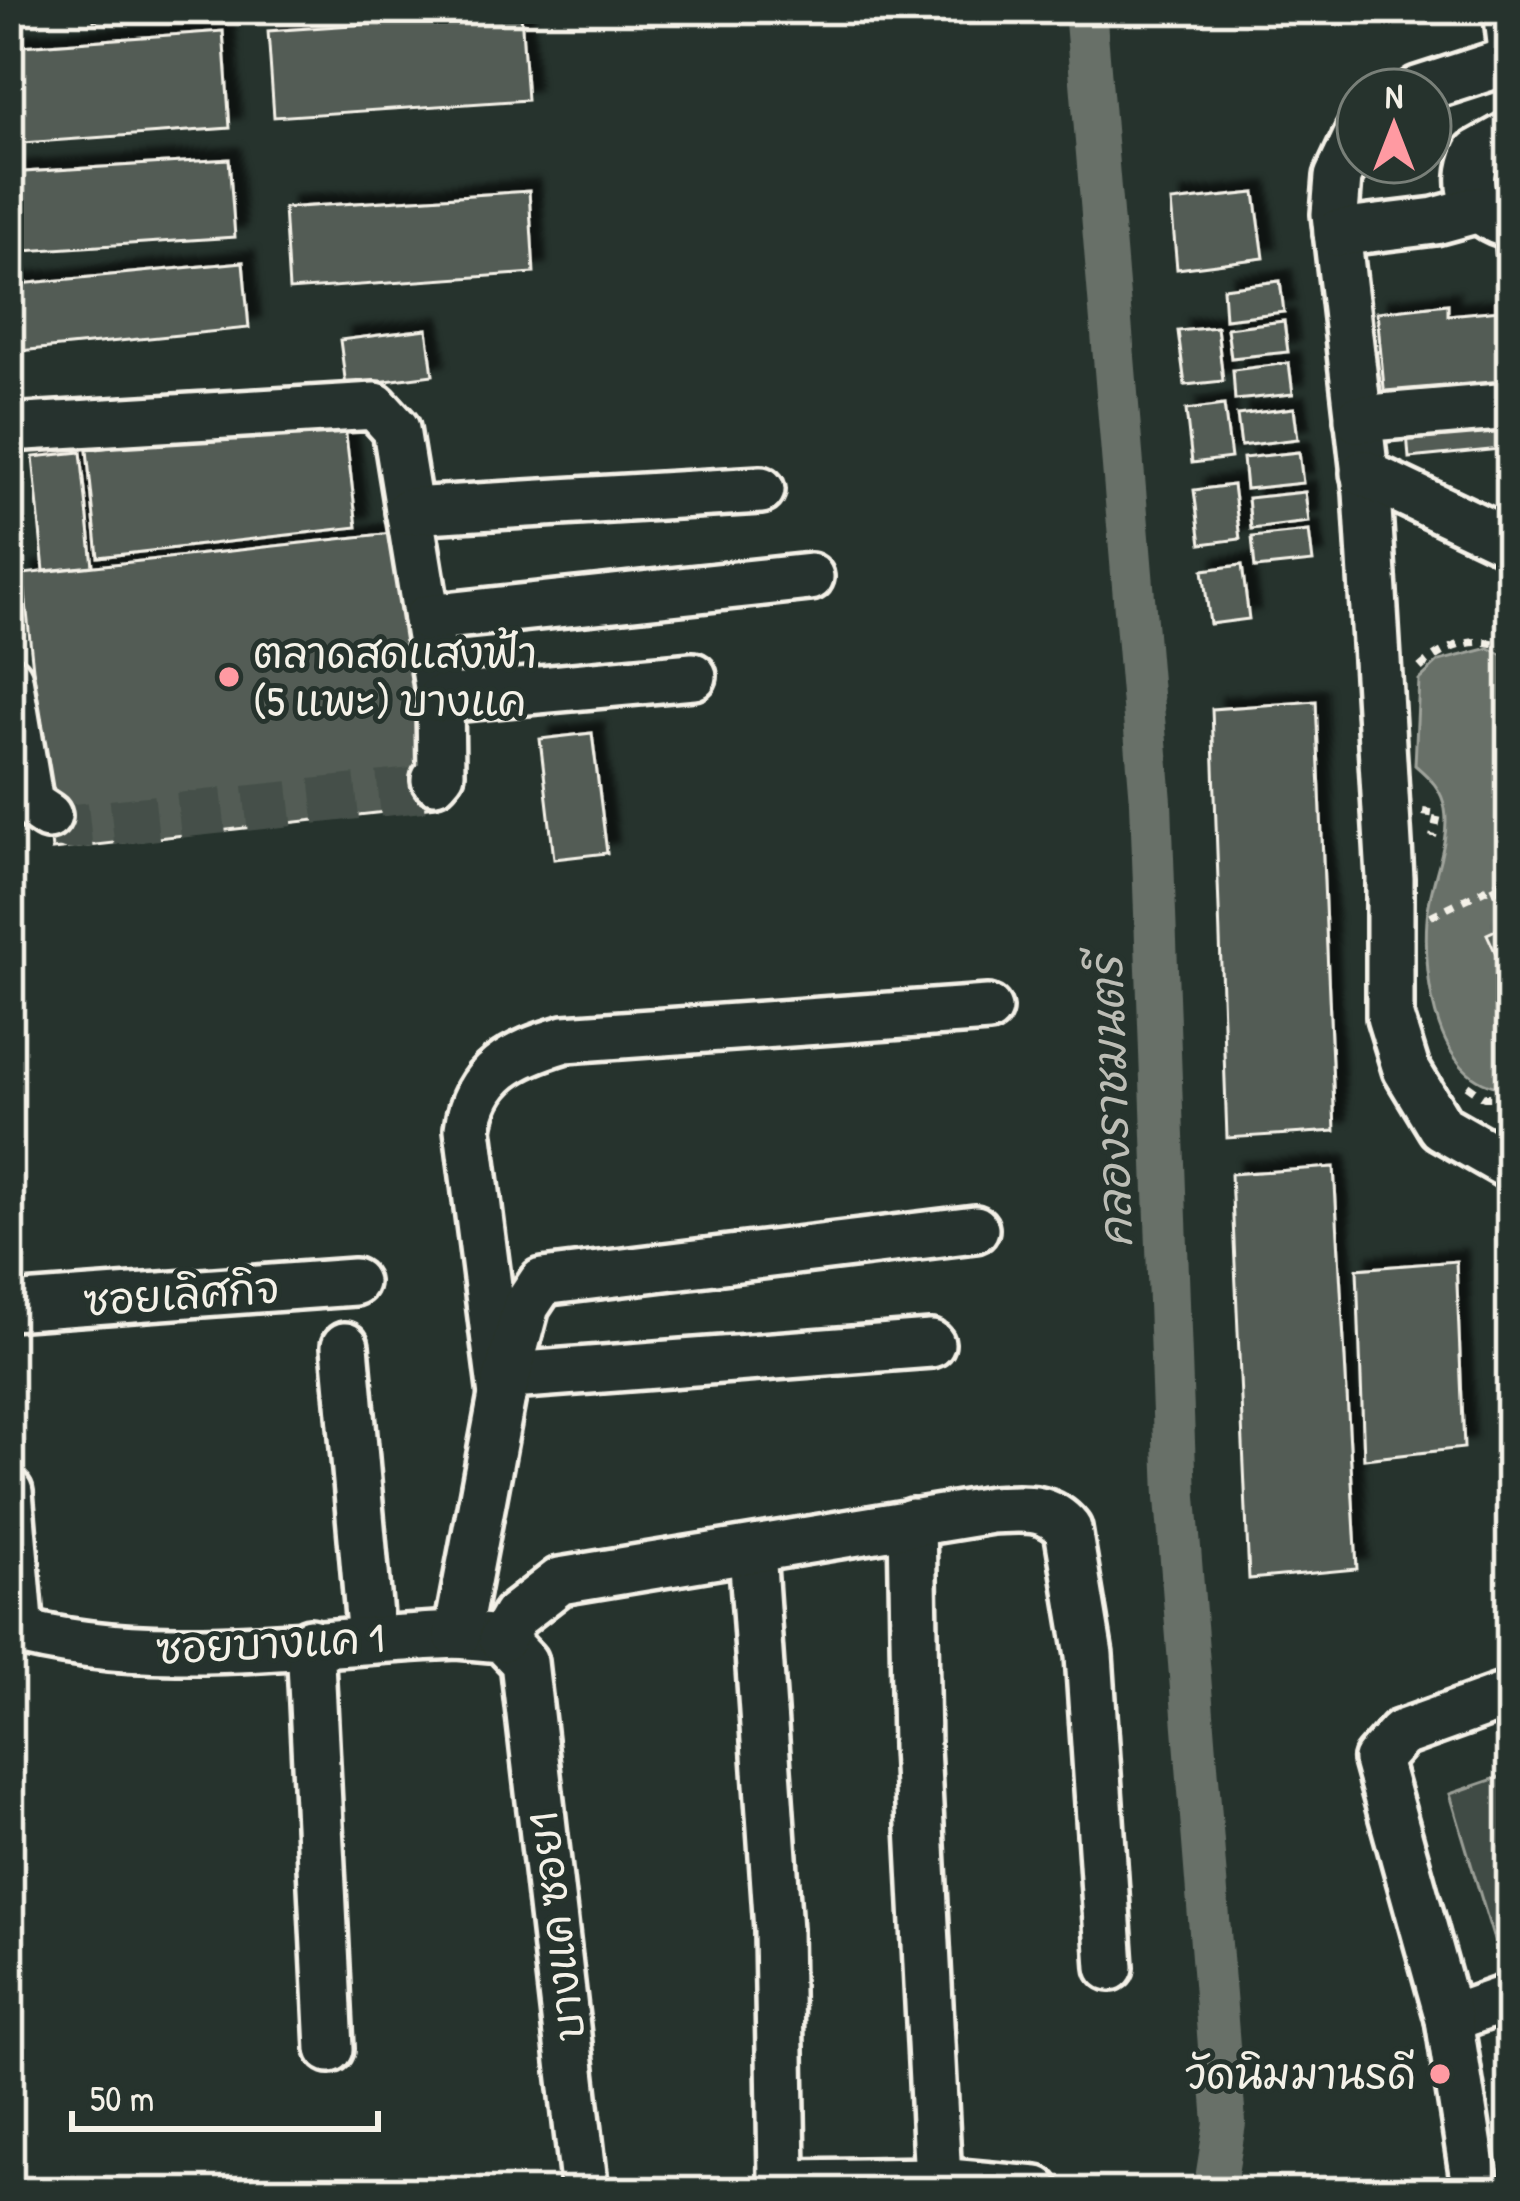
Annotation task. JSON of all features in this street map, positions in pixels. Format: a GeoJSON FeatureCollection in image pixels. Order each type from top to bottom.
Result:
{"type":"FeatureCollection","features":[{"type":"Feature","properties":{"kind":"street"},"geometry":{"type":"LineString","coordinates":[[1507,9],[1511,42]]}},
{"type":"Feature","properties":{"kind":"street"},"geometry":{"type":"LineString","coordinates":[[1454,78],[1511,60]]}},
{"type":"Feature","properties":{"kind":"street"},"geometry":{"type":"LineString","coordinates":[[1495,217],[1468,184],[1470,167],[1487,143],[1511,134]]}},
{"type":"Feature","properties":{"kind":"street"},"geometry":{"type":"LineString","coordinates":[[1338,186],[1337,233],[1364,472],[1390,878],[1386,965],[1390,1017],[1406,1070],[1441,1127],[1511,1167]]}},
{"type":"Feature","properties":{"kind":"street"},"geometry":{"type":"LineString","coordinates":[[1337,233],[1495,217]]}},
{"type":"Feature","properties":{"kind":"street"},"geometry":{"type":"LineString","coordinates":[[9,428],[375,406],[396,429],[440,699],[441,773],[435,780]]}},
{"type":"Feature","properties":{"kind":"street"},"geometry":{"type":"LineString","coordinates":[[1358,419],[1511,406]]}},
{"type":"Feature","properties":{"kind":"street"},"geometry":{"type":"LineString","coordinates":[[1364,472],[1511,543]]}},
{"type":"Feature","properties":{"kind":"street"},"geometry":{"type":"LineString","coordinates":[[409,511],[761,490]]}},
{"type":"Feature","properties":{"kind":"street"},"geometry":{"type":"LineString","coordinates":[[427,618],[810,577]]}},
{"type":"Feature","properties":{"kind":"street"},"geometry":{"type":"LineString","coordinates":[[440,699],[693,676]]}},
{"type":"Feature","properties":{"kind":"street"},"geometry":{"type":"LineString","coordinates":[[9,679],[30,804],[48,816]]}},
{"type":"Feature","properties":{"kind":"street"},"geometry":{"type":"LineString","coordinates":[[506,1386],[468,1129],[472,1102],[486,1077],[521,1052],[565,1039],[988,1009]]}},
{"type":"Feature","properties":{"kind":"street"},"geometry":{"type":"LineString","coordinates":[[457,1635],[506,1386],[526,1306],[542,1282],[975,1229]]}},
{"type":"Feature","properties":{"kind":"street","name":"ซอยเลิศกิจ"},"geometry":{"type":"LineString","coordinates":[[9,1307],[354,1282]]}},
{"type":"Feature","properties":{"kind":"street"},"geometry":{"type":"LineString","coordinates":[[506,1386],[931,1343]]}},
{"type":"Feature","properties":{"kind":"street"},"geometry":{"type":"LineString","coordinates":[[345,1346],[370,1639]]}},
{"type":"Feature","properties":{"kind":"street"},"geometry":{"type":"LineString","coordinates":[[9,1492],[15,1631]]}},
{"type":"Feature","properties":{"kind":"street"},"geometry":{"type":"LineString","coordinates":[[513,1651],[515,1616],[560,1581],[912,1522],[1024,1509],[1058,1516],[1068,1528],[1089,1655],[1110,1967]]}},
{"type":"Feature","properties":{"kind":"street"},"geometry":{"type":"LineString","coordinates":[[912,1522],[917,1770],[938,2181]]}},
{"type":"Feature","properties":{"kind":"street"},"geometry":{"type":"LineString","coordinates":[[752,1551],[778,1930],[782,2176],[790,2183],[847,2186],[938,2181],[1036,2190]]}},
{"type":"Feature","properties":{"kind":"street","name":"ซอยบางแค 1"},"geometry":{"type":"LineString","coordinates":[[15,1631],[64,1645],[126,1649],[457,1635],[513,1651]]}},
{"type":"Feature","properties":{"kind":"street"},"geometry":{"type":"LineString","coordinates":[[310,1642],[330,2049]]}},
{"type":"Feature","properties":{"kind":"street","name":"บางแค ซอย1"},"geometry":{"type":"LineString","coordinates":[[513,1651],[585,2180]]}},
{"type":"Feature","properties":{"kind":"street"},"geometry":{"type":"LineString","coordinates":[[1476,2192],[1449,2019],[1377,1760],[1400,1735],[1511,1694]]}},
{"type":"Feature","properties":{"kind":"street"},"geometry":{"type":"LineString","coordinates":[[1449,2019],[1511,1997]]}},
{"type":"Feature","properties":{"kind":"path"},"geometry":{"type":"LineString","coordinates":[[92,18],[133,9]]}},
{"type":"Feature","properties":{"kind":"path"},"geometry":{"type":"LineString","coordinates":[[177,9],[192,10]]}},
{"type":"Feature","properties":{"kind":"path"},"geometry":{"type":"LineString","coordinates":[[1412,676],[1435,654],[1462,644],[1490,640],[1511,650]]}},
{"type":"Feature","properties":{"kind":"path"},"geometry":{"type":"LineString","coordinates":[[1426,918],[1511,877]]}},
{"type":"Feature","properties":{"kind":"path"},"geometry":{"type":"LineString","coordinates":[[1494,885],[1511,922]]}},
{"type":"Feature","properties":{"kind":"shaded area"},"geometry":{"type":"Polygon","coordinates":[[[1489,648],[1505,656],[1511,666],[1511,1088],[1486,1083],[1466,1070],[1439,1026],[1426,943],[1445,836],[1445,809],[1438,790],[1415,765],[1419,680],[1439,661],[1489,648]]]}},
{"type":"Feature","properties":{"kind":"shaded area"},"geometry":{"type":"Polygon","coordinates":[[[1511,1773],[1511,1967],[1503,1970],[1450,1794],[1511,1773]]]}},
{"type":"Feature","properties":{"kind":"building"},"geometry":{"type":"Polygon","coordinates":[[[521,13],[527,100],[274,117],[268,31],[521,13]]]}},
{"type":"Feature","properties":{"kind":"building"},"geometry":{"type":"Polygon","coordinates":[[[223,31],[230,128],[9,144],[9,47],[223,31]]]}},
{"type":"Feature","properties":{"kind":"building"},"geometry":{"type":"Polygon","coordinates":[[[229,159],[235,237],[9,252],[9,173],[229,159]]]}},
{"type":"Feature","properties":{"kind":"building"},"geometry":{"type":"Polygon","coordinates":[[[529,191],[534,273],[289,290],[284,208],[529,191]]]}},
{"type":"Feature","properties":{"kind":"building"},"geometry":{"type":"Polygon","coordinates":[[[1255,193],[1264,258],[1177,269],[1171,202],[1255,193]]]}},
{"type":"Feature","properties":{"kind":"building"},"geometry":{"type":"Polygon","coordinates":[[[1511,229],[1511,400],[1385,399],[1377,312],[1448,304],[1448,315],[1501,310],[1493,231],[1511,229]]]}},
{"type":"Feature","properties":{"kind":"building"},"geometry":{"type":"Polygon","coordinates":[[[243,262],[249,328],[9,352],[9,285],[243,262]]]}},
{"type":"Feature","properties":{"kind":"building"},"geometry":{"type":"Polygon","coordinates":[[[1280,281],[1284,312],[1225,319],[1223,288],[1280,281]]]}},
{"type":"Feature","properties":{"kind":"building"},"geometry":{"type":"Polygon","coordinates":[[[1284,321],[1288,352],[1231,358],[1227,328],[1284,321]]]}},
{"type":"Feature","properties":{"kind":"building"},"geometry":{"type":"Polygon","coordinates":[[[1217,327],[1223,381],[1185,385],[1178,331],[1217,327]]]}},
{"type":"Feature","properties":{"kind":"building"},"geometry":{"type":"Polygon","coordinates":[[[427,329],[433,375],[346,386],[340,340],[427,329]]]}},
{"type":"Feature","properties":{"kind":"building"},"geometry":{"type":"Polygon","coordinates":[[[1289,363],[1293,394],[1235,400],[1233,370],[1289,363]]]}},
{"type":"Feature","properties":{"kind":"building"},"geometry":{"type":"Polygon","coordinates":[[[1224,405],[1231,458],[1192,463],[1186,410],[1224,405]]]}},
{"type":"Feature","properties":{"kind":"building"},"geometry":{"type":"Polygon","coordinates":[[[1294,408],[1298,439],[1241,446],[1237,415],[1294,408]]]}},
{"type":"Feature","properties":{"kind":"building"},"geometry":{"type":"Polygon","coordinates":[[[1511,408],[1511,448],[1409,458],[1406,419],[1511,408]]]}},
{"type":"Feature","properties":{"kind":"building"},"geometry":{"type":"Polygon","coordinates":[[[344,419],[357,527],[98,557],[87,450],[344,419]]]}},
{"type":"Feature","properties":{"kind":"building"},"geometry":{"type":"Polygon","coordinates":[[[81,452],[93,566],[44,571],[33,457],[81,452]]]}},
{"type":"Feature","properties":{"kind":"building"},"geometry":{"type":"Polygon","coordinates":[[[1299,452],[1303,483],[1246,489],[1243,458],[1299,452]]]}},
{"type":"Feature","properties":{"kind":"building"},"geometry":{"type":"Polygon","coordinates":[[[1233,485],[1240,539],[1201,544],[1194,490],[1233,485]]]}},
{"type":"Feature","properties":{"kind":"building"},"geometry":{"type":"Polygon","coordinates":[[[1305,492],[1309,522],[1251,529],[1248,498],[1305,492]]]}},
{"type":"Feature","properties":{"kind":"building"},"geometry":{"type":"Polygon","coordinates":[[[1309,531],[1313,562],[1255,568],[1252,537],[1309,531]]]}},
{"type":"Feature","properties":{"kind":"building","name":"ตลาดสดแสงฟ้า (5 แพะ) บางแค"},"geometry":{"type":"Polygon","coordinates":[[[392,533],[412,568],[438,806],[52,850],[23,574],[392,533]]]}},
{"type":"Feature","properties":{"kind":"building"},"geometry":{"type":"Polygon","coordinates":[[[1242,565],[1249,619],[1210,624],[1203,570],[1242,565]]]}},
{"type":"Feature","properties":{"kind":"building"},"geometry":{"type":"Polygon","coordinates":[[[1316,701],[1335,1131],[1227,1138],[1212,709],[1316,701]]]}},
{"type":"Feature","properties":{"kind":"building"},"geometry":{"type":"Polygon","coordinates":[[[592,733],[607,853],[554,859],[540,739],[592,733]]]}},
{"type":"Feature","properties":{"kind":"building"},"geometry":{"type":"Polygon","coordinates":[[[1511,923],[1511,981],[1509,982],[1487,934],[1511,923]]]}},
{"type":"Feature","properties":{"kind":"building"},"geometry":{"type":"Polygon","coordinates":[[[1334,1167],[1357,1569],[1249,1579],[1231,1174],[1334,1167]]]}},
{"type":"Feature","properties":{"kind":"building"},"geometry":{"type":"Polygon","coordinates":[[[1456,1261],[1464,1448],[1364,1459],[1357,1269],[1456,1261]]]}},
{"type":"Feature","properties":{"kind":"waterway","name":"คลองราชมนตรี"},"geometry":{"type":"LineString","coordinates":[[1085,9],[1151,802],[1176,1497],[1225,2123],[1214,2192]]}},
{"type":"Feature","properties":{"kind":"tunnel"},"geometry":{"type":"LineString","coordinates":[[48,816],[69,827],[428,789],[435,780]]}},
{"type":"Feature","properties":{"kind":"place","name":"ตลาดสดแสงฟ้า (5 แพะ) บางแค"},"geometry":{"type":"Point","coordinates":[229,677]}},
{"type":"Feature","properties":{"kind":"place","name":"วัดนิมมานรดี"},"geometry":{"type":"Point","coordinates":[1440,2074]}}]}
